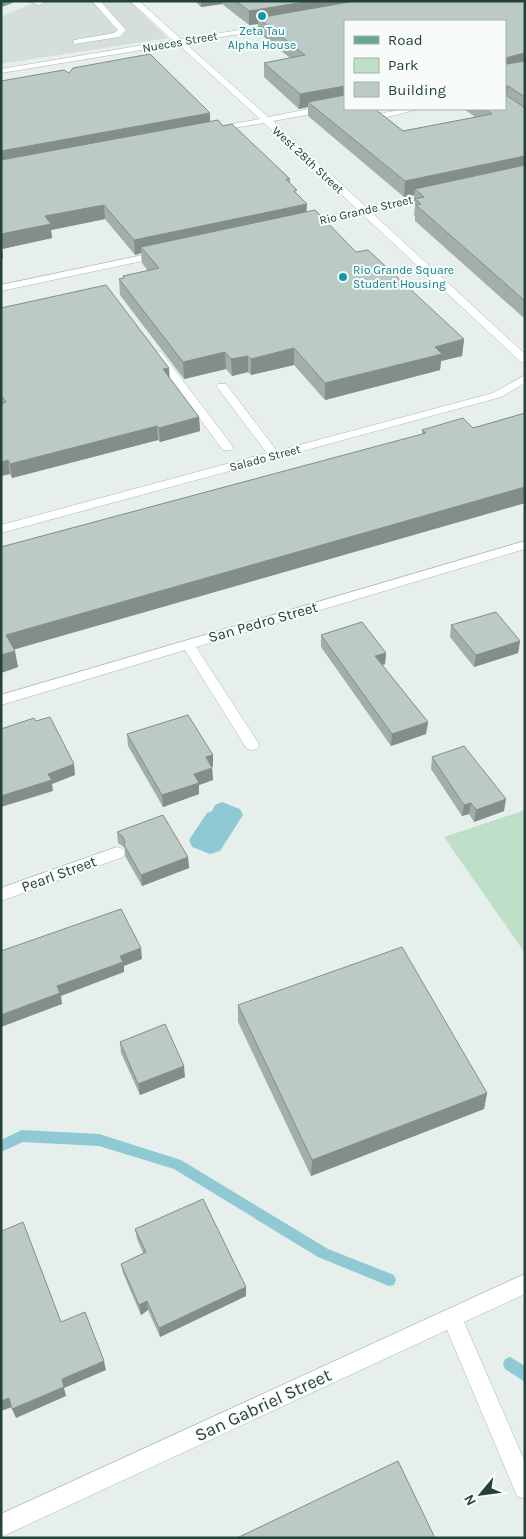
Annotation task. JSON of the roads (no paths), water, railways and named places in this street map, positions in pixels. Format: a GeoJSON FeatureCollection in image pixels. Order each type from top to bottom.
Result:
{"type":"FeatureCollection","features":[{"type":"Feature","properties":{"kind":"main road"},"geometry":{"type":"LineString","coordinates":[[1,5],[9,1]]}},
{"type":"Feature","properties":{"kind":"street"},"geometry":{"type":"LineString","coordinates":[[90,58],[78,44],[116,35],[122,30],[96,1]]}},
{"type":"Feature","properties":{"kind":"street","name":"West 28th Street"},"geometry":{"type":"LineString","coordinates":[[134,1],[266,120],[525,360]]}},
{"type":"Feature","properties":{"kind":"street","name":"Nueces Street"},"geometry":{"type":"LineString","coordinates":[[1,71],[54,67],[90,58],[280,25]]}},
{"type":"Feature","properties":{"kind":"street"},"geometry":{"type":"LineString","coordinates":[[204,132],[344,105]]}},
{"type":"Feature","properties":{"kind":"street"},"geometry":{"type":"LineString","coordinates":[[354,110],[372,118],[410,110]]}},
{"type":"Feature","properties":{"kind":"street","name":"Rio Grande Street"},"geometry":{"type":"LineString","coordinates":[[290,227],[439,194]]}},
{"type":"Feature","properties":{"kind":"street"},"geometry":{"type":"LineString","coordinates":[[1,288],[175,252]]}},
{"type":"Feature","properties":{"kind":"street"},"geometry":{"type":"LineString","coordinates":[[150,346],[227,447]]}},
{"type":"Feature","properties":{"kind":"street","name":"Salado Street"},"geometry":{"type":"LineString","coordinates":[[1,529],[497,395],[525,378]]}},
{"type":"Feature","properties":{"kind":"street"},"geometry":{"type":"LineString","coordinates":[[222,386],[274,455]]}},
{"type":"Feature","properties":{"kind":"street","name":"San Pedro Street"},"geometry":{"type":"LineString","coordinates":[[1,700],[525,545]]}},
{"type":"Feature","properties":{"kind":"street"},"geometry":{"type":"LineString","coordinates":[[188,645],[252,745]]}},
{"type":"Feature","properties":{"kind":"street","name":"Pearl Street"},"geometry":{"type":"LineString","coordinates":[[1,895],[117,853]]}},
{"type":"Feature","properties":{"kind":"street","name":"San Gabriel Street"},"geometry":{"type":"LineString","coordinates":[[3,1530],[525,1284]]}},
{"type":"Feature","properties":{"kind":"street"},"geometry":{"type":"LineString","coordinates":[[452,1318],[525,1488]]}},
{"type":"Feature","properties":{"kind":"water"},"geometry":{"type":"Polygon","coordinates":[[[222,802],[240,809],[243,815],[220,851],[210,854],[192,847],[189,840],[207,813],[212,811],[215,805],[222,802]]]}},
{"type":"Feature","properties":{"kind":"waterway"},"geometry":{"type":"LineString","coordinates":[[1,1146],[22,1136],[99,1140],[177,1164],[323,1253],[389,1280]]}},
{"type":"Feature","properties":{"kind":"waterway"},"geometry":{"type":"LineString","coordinates":[[510,1364],[525,1375]]}},
{"type":"Feature","properties":{"kind":"place","name":"Zeta Tau Alpha House"},"geometry":{"type":"Point","coordinates":[262,16]}},
{"type":"Feature","properties":{"kind":"place","name":"Rio Grande Square Student Housing"},"geometry":{"type":"Point","coordinates":[343,277]}}]}
